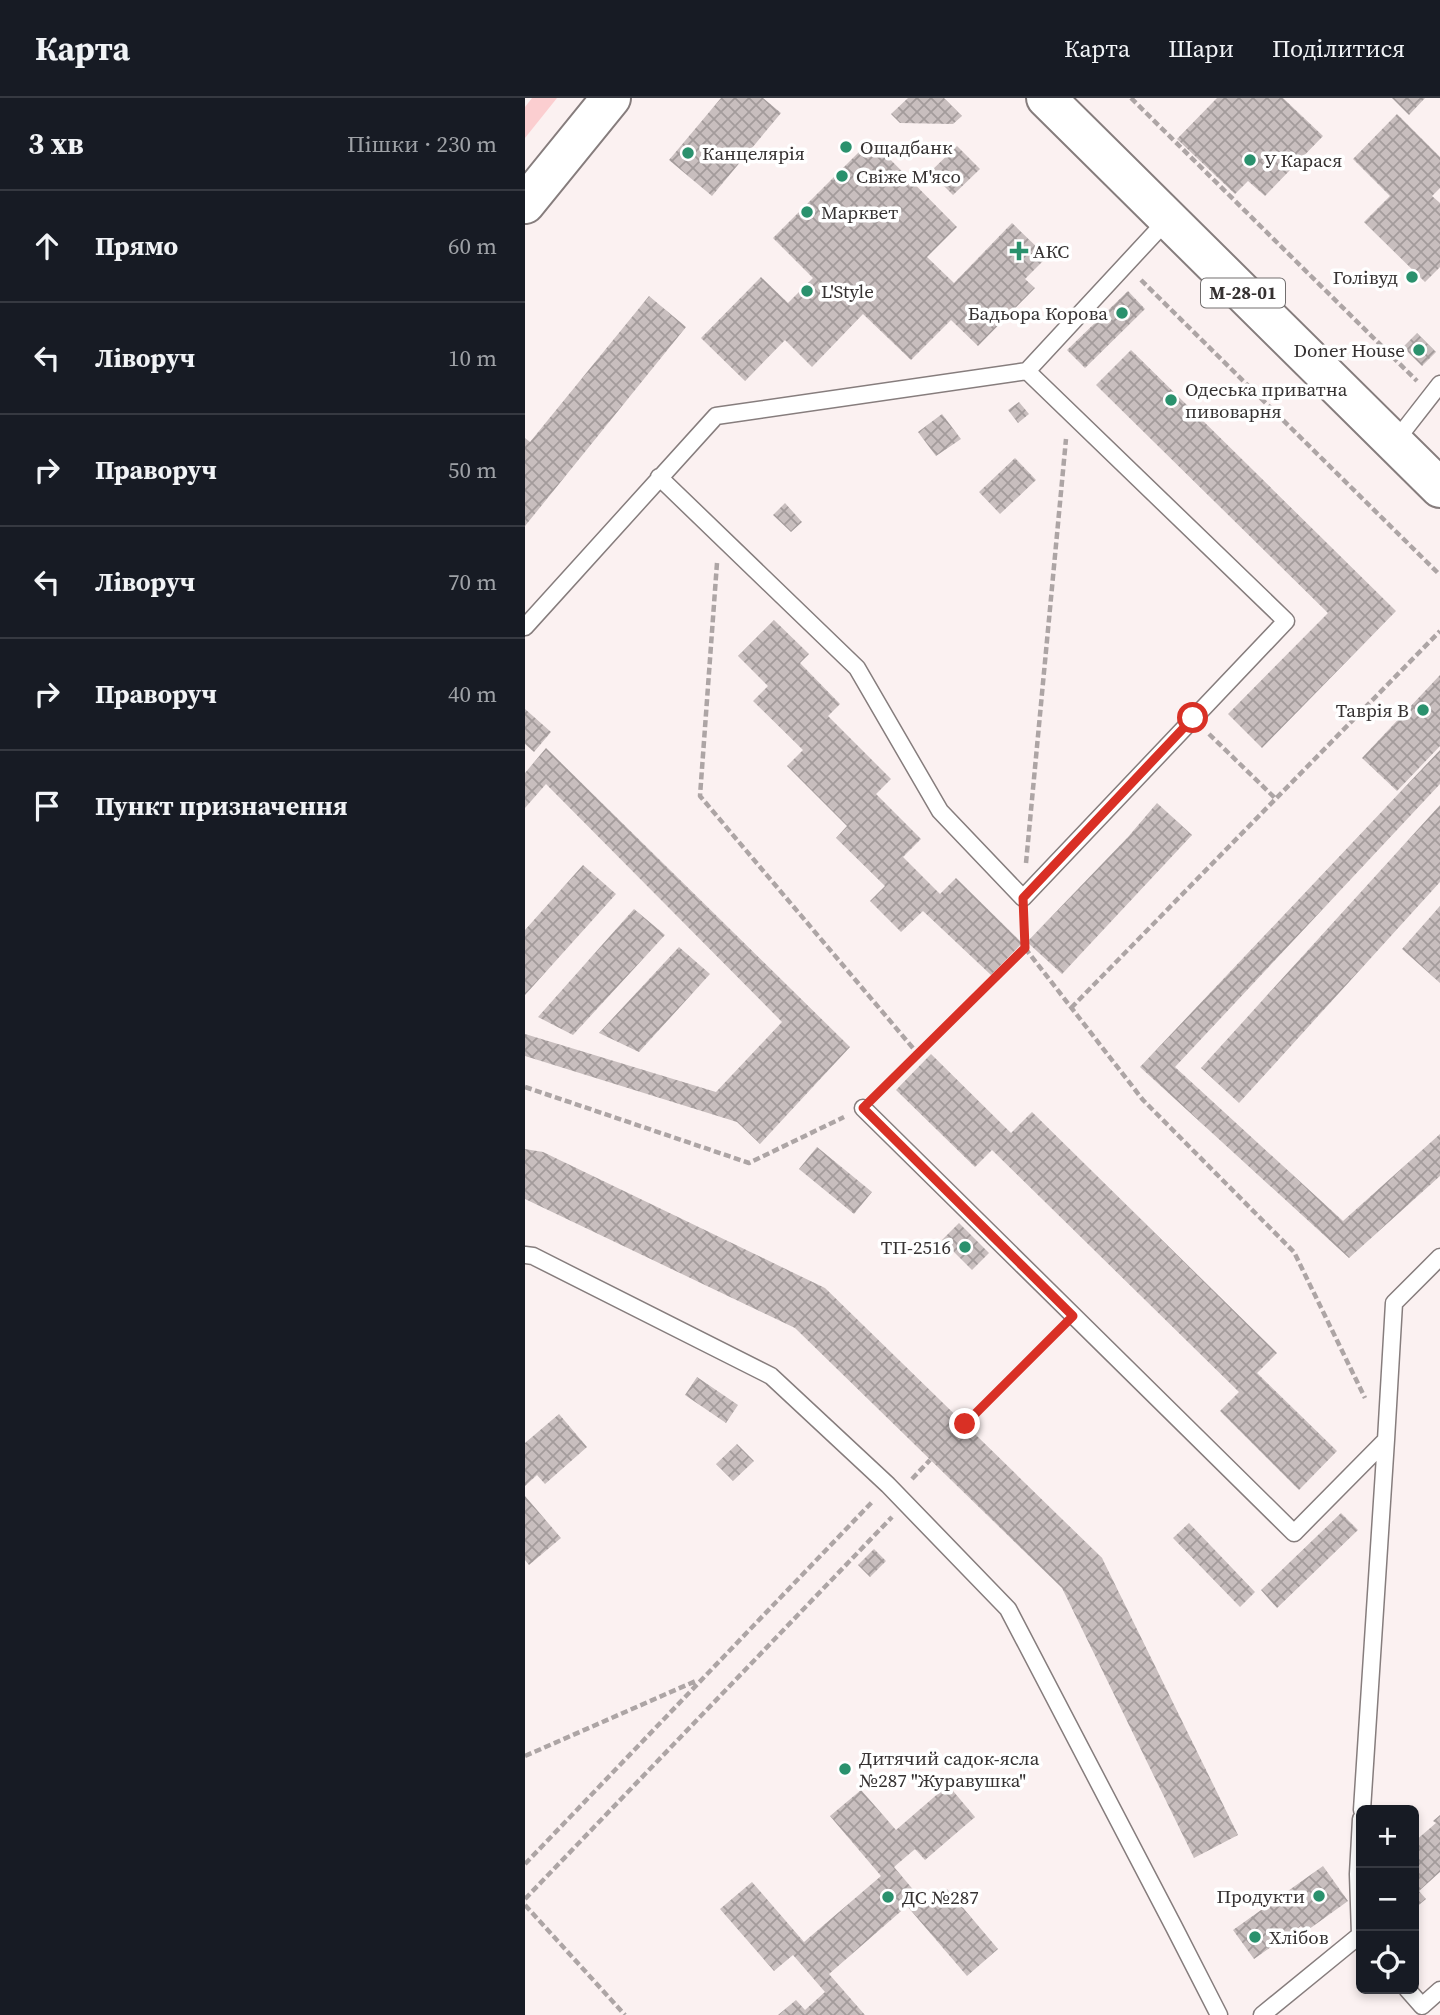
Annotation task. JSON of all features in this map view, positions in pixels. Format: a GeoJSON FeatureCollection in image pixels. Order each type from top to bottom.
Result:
{"type":"FeatureCollection","features":[{"type":"Feature","properties":{"kind":"main road"},"geometry":{"type":"LineString","coordinates":[[525,204],[611,98]]}},
{"type":"Feature","properties":{"kind":"main road","name":"М-28-01"},"geometry":{"type":"LineString","coordinates":[[1046,98],[1440,488]]}},
{"type":"Feature","properties":{"kind":"lane"},"geometry":{"type":"LineString","coordinates":[[525,627],[716,416],[1027,371],[1168,219]]}},
{"type":"Feature","properties":{"kind":"lane"},"geometry":{"type":"LineString","coordinates":[[659,477],[857,668],[940,811],[1023,898],[1286,621],[1027,371]]}},
{"type":"Feature","properties":{"kind":"lane"},"geometry":{"type":"LineString","coordinates":[[1394,443],[1436,389]]}},
{"type":"Feature","properties":{"kind":"lane"},"geometry":{"type":"LineString","coordinates":[[863,1108],[1294,1533],[1386,1440]]}},
{"type":"Feature","properties":{"kind":"lane"},"geometry":{"type":"LineString","coordinates":[[525,1255],[533,1256],[771,1376],[887,1485],[1007,1609],[1219,2015]]}},
{"type":"Feature","properties":{"kind":"lane"},"geometry":{"type":"LineString","coordinates":[[1362,1805],[1394,1303],[1440,1257]]}},
{"type":"Feature","properties":{"kind":"lane"},"geometry":{"type":"LineString","coordinates":[[1358,1868],[1361,1931]]}},
{"type":"Feature","properties":{"kind":"lane"},"geometry":{"type":"LineString","coordinates":[[1262,2015],[1356,1940]]}},
{"type":"Feature","properties":{"kind":"lane"},"geometry":{"type":"LineString","coordinates":[[1411,1994],[1422,2006],[1440,1990]]}},
{"type":"Feature","properties":{"kind":"path"},"geometry":{"type":"LineString","coordinates":[[1131,98],[1436,389]]}},
{"type":"Feature","properties":{"kind":"path"},"geometry":{"type":"LineString","coordinates":[[1126,265],[1440,575]]}},
{"type":"Feature","properties":{"kind":"path"},"geometry":{"type":"LineString","coordinates":[[1069,411],[1023,898],[1025,948],[1143,1100],[1294,1252],[1386,1440]]}},
{"type":"Feature","properties":{"kind":"path"},"geometry":{"type":"LineString","coordinates":[[719,535],[700,796],[918,1054]]}},
{"type":"Feature","properties":{"kind":"path"},"geometry":{"type":"LineString","coordinates":[[1071,1008],[1440,631]]}},
{"type":"Feature","properties":{"kind":"path"},"geometry":{"type":"LineString","coordinates":[[1193,718],[1276,799]]}},
{"type":"Feature","properties":{"kind":"path"},"geometry":{"type":"LineString","coordinates":[[525,1087],[749,1163],[863,1108],[1025,948]]}},
{"type":"Feature","properties":{"kind":"path"},"geometry":{"type":"LineString","coordinates":[[965,1424],[1073,1316]]}},
{"type":"Feature","properties":{"kind":"path"},"geometry":{"type":"LineString","coordinates":[[525,1864],[887,1485]]}},
{"type":"Feature","properties":{"kind":"path"},"geometry":{"type":"LineString","coordinates":[[525,1899],[905,1504]]}},
{"type":"Feature","properties":{"kind":"path"},"geometry":{"type":"LineString","coordinates":[[525,1756],[702,1678]]}},
{"type":"Feature","properties":{"kind":"path"},"geometry":{"type":"LineString","coordinates":[[525,1905],[625,2015]]}},
{"type":"Feature","properties":{"kind":"shaded area"},"geometry":{"type":"Polygon","coordinates":[[[532,98],[557,98],[525,138],[525,107],[532,98]]]}},
{"type":"Feature","properties":{"kind":"building"},"geometry":{"type":"Polygon","coordinates":[[[721,98],[763,98],[781,113],[712,196],[669,160],[721,98]]]}},
{"type":"Feature","properties":{"kind":"building"},"geometry":{"type":"Polygon","coordinates":[[[908,98],[944,98],[962,116],[953,124],[900,123],[891,114],[908,98]]]}},
{"type":"Feature","properties":{"kind":"building","name":"У Карася"},"geometry":{"type":"Polygon","coordinates":[[[1217,98],[1283,98],[1323,136],[1265,196],[1248,181],[1235,194],[1177,139],[1217,98]]]}},
{"type":"Feature","properties":{"kind":"building"},"geometry":{"type":"Polygon","coordinates":[[[1392,98],[1425,98],[1409,115],[1392,98]]]}},
{"type":"Feature","properties":{"kind":"building"},"geometry":{"type":"Polygon","coordinates":[[[1397,114],[1440,157],[1440,188],[1432,196],[1440,203],[1440,267],[1425,282],[1364,222],[1390,196],[1353,159],[1397,114]]]}},
{"type":"Feature","properties":{"kind":"building"},"geometry":{"type":"Polygon","coordinates":[[[871,140],[957,227],[927,257],[954,283],[1012,223],[1047,257],[1025,279],[1035,288],[978,346],[951,320],[911,360],[863,314],[812,367],[785,340],[745,381],[701,338],[761,277],[788,303],[813,278],[773,238],[871,140]]]}},
{"type":"Feature","properties":{"kind":"building"},"geometry":{"type":"Polygon","coordinates":[[[957,146],[980,169],[953,195],[930,172],[957,146]]]}},
{"type":"Feature","properties":{"kind":"building"},"geometry":{"type":"Polygon","coordinates":[[[1128,291],[1145,309],[1085,368],[1067,350],[1128,291]]]}},
{"type":"Feature","properties":{"kind":"building"},"geometry":{"type":"Polygon","coordinates":[[[649,296],[686,327],[525,526],[525,438],[530,442],[649,296]]]}},
{"type":"Feature","properties":{"kind":"building","name":"Doner House"},"geometry":{"type":"Polygon","coordinates":[[[1417,333],[1436,352],[1422,366],[1403,347],[1417,333]]]}},
{"type":"Feature","properties":{"kind":"building"},"geometry":{"type":"Polygon","coordinates":[[[1131,350],[1396,611],[1262,748],[1228,714],[1328,613],[1096,385],[1131,350]]]}},
{"type":"Feature","properties":{"kind":"building"},"geometry":{"type":"Polygon","coordinates":[[[1019,402],[1029,414],[1018,423],[1008,410],[1019,402]]]}},
{"type":"Feature","properties":{"kind":"building"},"geometry":{"type":"Polygon","coordinates":[[[942,414],[961,439],[936,456],[918,432],[942,414]]]}},
{"type":"Feature","properties":{"kind":"building"},"geometry":{"type":"Polygon","coordinates":[[[1015,458],[1036,480],[1000,514],[979,492],[1015,458]]]}},
{"type":"Feature","properties":{"kind":"building"},"geometry":{"type":"Polygon","coordinates":[[[785,503],[802,522],[791,532],[773,515],[785,503]]]}},
{"type":"Feature","properties":{"kind":"building"},"geometry":{"type":"Polygon","coordinates":[[[774,620],[809,654],[800,663],[840,704],[828,716],[891,779],[876,794],[921,839],[903,857],[940,894],[956,878],[1022,943],[991,975],[923,911],[901,932],[870,901],[885,886],[836,838],[847,826],[787,766],[803,750],[753,701],[768,686],[738,656],[774,620]]]}},
{"type":"Feature","properties":{"kind":"building","name":"Таврія В"},"geometry":{"type":"Polygon","coordinates":[[[1440,675],[1440,746],[1397,791],[1362,758],[1440,675]]]}},
{"type":"Feature","properties":{"kind":"building"},"geometry":{"type":"Polygon","coordinates":[[[525,709],[551,732],[534,752],[525,744],[525,709]]]}},
{"type":"Feature","properties":{"kind":"building"},"geometry":{"type":"Polygon","coordinates":[[[546,748],[850,1047],[760,1144],[737,1122],[525,1056],[525,1034],[716,1092],[782,1022],[546,784],[525,808],[525,773],[546,748]]]}},
{"type":"Feature","properties":{"kind":"building"},"geometry":{"type":"Polygon","coordinates":[[[1440,750],[1440,784],[1175,1067],[1343,1221],[1440,1134],[1440,1176],[1349,1258],[1140,1067],[1440,750]]]}},
{"type":"Feature","properties":{"kind":"building"},"geometry":{"type":"Polygon","coordinates":[[[1157,803],[1192,835],[1062,974],[1027,942],[1157,803]]]}},
{"type":"Feature","properties":{"kind":"building"},"geometry":{"type":"Polygon","coordinates":[[[1440,805],[1440,882],[1239,1103],[1201,1068],[1440,805]]]}},
{"type":"Feature","properties":{"kind":"building"},"geometry":{"type":"Polygon","coordinates":[[[583,865],[616,894],[525,995],[525,930],[583,865]]]}},
{"type":"Feature","properties":{"kind":"building"},"geometry":{"type":"Polygon","coordinates":[[[1440,906],[1440,983],[1402,949],[1440,906]]]}},
{"type":"Feature","properties":{"kind":"building"},"geometry":{"type":"Polygon","coordinates":[[[634,909],[665,935],[573,1035],[538,1017],[634,909]]]}},
{"type":"Feature","properties":{"kind":"building"},"geometry":{"type":"Polygon","coordinates":[[[679,947],[710,974],[639,1052],[599,1033],[679,947]]]}},
{"type":"Feature","properties":{"kind":"building"},"geometry":{"type":"Polygon","coordinates":[[[931,1054],[1011,1133],[1032,1112],[1277,1353],[1257,1373],[1337,1451],[1299,1490],[1220,1411],[1239,1392],[992,1150],[975,1167],[896,1090],[931,1054]]]}},
{"type":"Feature","properties":{"kind":"building"},"geometry":{"type":"Polygon","coordinates":[[[817,1147],[872,1192],[854,1214],[799,1169],[817,1147]]]}},
{"type":"Feature","properties":{"kind":"building"},"geometry":{"type":"Polygon","coordinates":[[[525,1149],[543,1152],[825,1288],[1102,1558],[1238,1835],[1194,1858],[1062,1588],[795,1328],[525,1199],[525,1149]]]}},
{"type":"Feature","properties":{"kind":"building","name":"ТП-2516"},"geometry":{"type":"Polygon","coordinates":[[[959,1223],[989,1253],[972,1270],[942,1240],[959,1223]]]}},
{"type":"Feature","properties":{"kind":"building"},"geometry":{"type":"Polygon","coordinates":[[[697,1377],[738,1405],[726,1423],[685,1395],[697,1377]]]}},
{"type":"Feature","properties":{"kind":"building"},"geometry":{"type":"Polygon","coordinates":[[[559,1414],[587,1447],[545,1484],[537,1475],[525,1486],[525,1443],[559,1414]]]}},
{"type":"Feature","properties":{"kind":"building"},"geometry":{"type":"Polygon","coordinates":[[[737,1444],[754,1461],[733,1481],[716,1464],[737,1444]]]}},
{"type":"Feature","properties":{"kind":"building"},"geometry":{"type":"Polygon","coordinates":[[[525,1496],[561,1538],[529,1565],[525,1560],[525,1496]]]}},
{"type":"Feature","properties":{"kind":"building"},"geometry":{"type":"Polygon","coordinates":[[[1341,1513],[1358,1530],[1277,1608],[1261,1590],[1341,1513]]]}},
{"type":"Feature","properties":{"kind":"building"},"geometry":{"type":"Polygon","coordinates":[[[1189,1523],[1255,1592],[1240,1607],[1173,1538],[1189,1523]]]}},
{"type":"Feature","properties":{"kind":"building"},"geometry":{"type":"Polygon","coordinates":[[[874,1549],[886,1561],[870,1577],[858,1565],[874,1549]]]}},
{"type":"Feature","properties":{"kind":"building","name":"ДС №287"},"geometry":{"type":"Polygon","coordinates":[[[948,1785],[975,1817],[925,1860],[915,1849],[894,1867],[927,1906],[947,1889],[998,1949],[967,1976],[907,1906],[829,1974],[865,2015],[778,2015],[796,2000],[805,2010],[825,1992],[793,1955],[774,1971],[720,1909],[752,1882],[804,1942],[881,1876],[830,1816],[861,1790],[896,1830],[948,1785]]]}},
{"type":"Feature","properties":{"kind":"building"},"geometry":{"type":"Polygon","coordinates":[[[1440,1815],[1440,1872],[1419,1891],[1419,1838],[1436,1823],[1433,1821],[1440,1815]]]}},
{"type":"Feature","properties":{"kind":"building"},"geometry":{"type":"Polygon","coordinates":[[[1323,1866],[1348,1901],[1305,1932],[1301,1926],[1254,1959],[1233,1930],[1323,1866]]]}},
{"type":"Feature","properties":{"kind":"building"},"geometry":{"type":"Polygon","coordinates":[[[1419,1891],[1426,1899],[1419,1905],[1419,1891]]]}},
{"type":"Feature","properties":{"kind":"place","name":"Ощадбанк"},"geometry":{"type":"Point","coordinates":[846,147]}},
{"type":"Feature","properties":{"kind":"place","name":"Канцелярія"},"geometry":{"type":"Point","coordinates":[688,153]}},
{"type":"Feature","properties":{"kind":"place","name":"У Карася"},"geometry":{"type":"Point","coordinates":[1250,160]}},
{"type":"Feature","properties":{"kind":"place","name":"Свіже М'ясо"},"geometry":{"type":"Point","coordinates":[842,176]}},
{"type":"Feature","properties":{"kind":"place","name":"Марквет"},"geometry":{"type":"Point","coordinates":[807,212]}},
{"type":"Feature","properties":{"kind":"place","name":"АКС"},"geometry":{"type":"Point","coordinates":[1019,251]}},
{"type":"Feature","properties":{"kind":"place","name":"Голівуд"},"geometry":{"type":"Point","coordinates":[1412,277]}},
{"type":"Feature","properties":{"kind":"place","name":"L'Style"},"geometry":{"type":"Point","coordinates":[807,291]}},
{"type":"Feature","properties":{"kind":"place","name":"Бадьора Корова"},"geometry":{"type":"Point","coordinates":[1122,313]}},
{"type":"Feature","properties":{"kind":"place","name":"Doner House"},"geometry":{"type":"Point","coordinates":[1419,350]}},
{"type":"Feature","properties":{"kind":"place","name":"Одеська приватна пивоварня"},"geometry":{"type":"Point","coordinates":[1171,400]}},
{"type":"Feature","properties":{"kind":"place","name":"Таврія В"},"geometry":{"type":"Point","coordinates":[1423,710]}},
{"type":"Feature","properties":{"kind":"place","name":"ТП-2516"},"geometry":{"type":"Point","coordinates":[965,1247]}},
{"type":"Feature","properties":{"kind":"place","name":"Дитячий садок-ясла №287 \"Журавушка\""},"geometry":{"type":"Point","coordinates":[845,1769]}},
{"type":"Feature","properties":{"kind":"place","name":"Продукти"},"geometry":{"type":"Point","coordinates":[1319,1896]}},
{"type":"Feature","properties":{"kind":"place","name":"ДС №287"},"geometry":{"type":"Point","coordinates":[888,1897]}},
{"type":"Feature","properties":{"kind":"place","name":"Хлібов"},"geometry":{"type":"Point","coordinates":[1255,1937]}},
{"type":"Feature","properties":{"kind":"route"},"geometry":{"type":"LineString","coordinates":[[965,1424],[1073,1316],[863,1108],[1025,948],[1023,898],[1193,718]]}}]}
